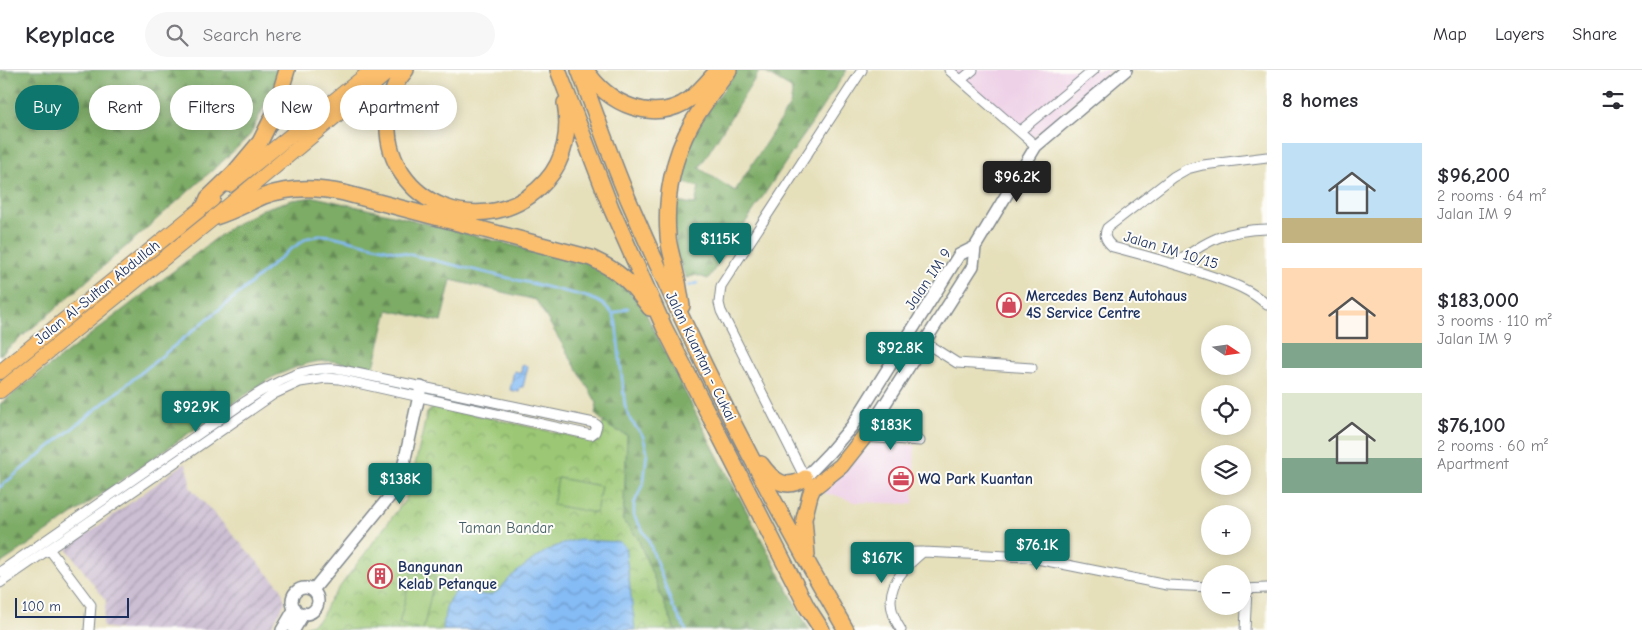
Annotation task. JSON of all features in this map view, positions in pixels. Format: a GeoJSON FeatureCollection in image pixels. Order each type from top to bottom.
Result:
{"type":"FeatureCollection","features":[{"type":"Feature","properties":{"kind":"highway"},"geometry":{"type":"LineString","coordinates":[[205,205],[208,198],[234,173],[260,142],[273,116],[287,70]]}},
{"type":"Feature","properties":{"kind":"highway"},"geometry":{"type":"LineString","coordinates":[[406,70],[395,87],[389,107],[387,132],[391,152],[400,169],[422,195],[432,202],[454,211],[470,214],[499,211],[511,207],[526,199],[550,177],[564,148],[566,132],[567,113],[559,74]]}},
{"type":"Feature","properties":{"kind":"highway","name":"Jalan Kuantan - Cukai"},"geometry":{"type":"LineString","coordinates":[[579,70],[631,207],[685,325],[731,420],[808,565],[846,630]]}},
{"type":"Feature","properties":{"kind":"highway"},"geometry":{"type":"LineString","coordinates":[[586,70],[600,89],[614,100],[628,107],[649,111],[675,107],[688,100],[700,90],[717,70]]}},
{"type":"Feature","properties":{"kind":"highway"},"geometry":{"type":"LineString","coordinates":[[685,325],[679,285],[668,236],[671,181],[679,153],[690,126],[729,70]]}},
{"type":"Feature","properties":{"kind":"highway","name":"Jalan Kuantan - Cukai"},"geometry":{"type":"LineString","coordinates":[[559,74],[611,208],[664,327],[808,608],[822,630]]}},
{"type":"Feature","properties":{"kind":"highway"},"geometry":{"type":"LineString","coordinates":[[215,217],[280,191],[298,188],[321,188],[344,193],[591,258],[612,267],[627,280],[664,327]]}},
{"type":"Feature","properties":{"kind":"highway"},"geometry":{"type":"LineString","coordinates":[[731,420],[763,467],[774,479],[792,485],[805,478]]}},
{"type":"Feature","properties":{"kind":"highway"},"geometry":{"type":"LineString","coordinates":[[808,565],[804,519],[810,494],[814,488],[841,466],[864,438]]}},
{"type":"Feature","properties":{"kind":"main road","name":"Jalan Al-Sultan Abdullah"},"geometry":{"type":"LineString","coordinates":[[0,372],[372,70]]}},
{"type":"Feature","properties":{"kind":"main road","name":"Jalan Al-Sultan Abdullah"},"geometry":{"type":"LineString","coordinates":[[0,391],[215,217],[391,70]]}},
{"type":"Feature","properties":{"kind":"street"},"geometry":{"type":"LineString","coordinates":[[805,478],[721,311],[719,303],[721,286],[862,70]]}},
{"type":"Feature","properties":{"kind":"street"},"geometry":{"type":"LineString","coordinates":[[949,70],[1036,146]]}},
{"type":"Feature","properties":{"kind":"street"},"geometry":{"type":"LineString","coordinates":[[961,80],[973,70]]}},
{"type":"Feature","properties":{"kind":"street"},"geometry":{"type":"LineString","coordinates":[[1020,132],[1094,70]]}},
{"type":"Feature","properties":{"kind":"street","name":"Jalan IM 9"},"geometry":{"type":"LineString","coordinates":[[864,438],[973,266],[975,247],[1036,146],[1126,70]]}},
{"type":"Feature","properties":{"kind":"street","name":"Jalan IM 10/15"},"geometry":{"type":"LineString","coordinates":[[1267,157],[1203,165],[1188,169],[1173,177],[1107,228],[1105,238],[1113,247],[1175,264],[1241,287],[1252,292],[1267,305]]}},
{"type":"Feature","properties":{"kind":"street"},"geometry":{"type":"LineString","coordinates":[[1175,264],[1200,245],[1218,237],[1238,231],[1267,229]]}},
{"type":"Feature","properties":{"kind":"street","name":"Jalan IM 9"},"geometry":{"type":"LineString","coordinates":[[805,478],[852,426],[959,256],[975,247]]}},
{"type":"Feature","properties":{"kind":"street"},"geometry":{"type":"LineString","coordinates":[[951,269],[963,270],[966,277]]}},
{"type":"Feature","properties":{"kind":"street"},"geometry":{"type":"LineString","coordinates":[[944,280],[948,285],[958,290]]}},
{"type":"Feature","properties":{"kind":"street"},"geometry":{"type":"LineString","coordinates":[[924,342],[957,363],[1032,368]]}},
{"type":"Feature","properties":{"kind":"street"},"geometry":{"type":"LineString","coordinates":[[0,572],[56,539],[192,451],[274,394],[300,382],[339,378],[420,392],[594,423],[596,427],[592,435],[420,392],[337,369],[297,374],[266,388],[186,442],[56,539],[49,549],[0,583]]}},
{"type":"Feature","properties":{"kind":"street"},"geometry":{"type":"LineString","coordinates":[[313,590],[395,490],[402,472],[420,392]]}},
{"type":"Feature","properties":{"kind":"street"},"geometry":{"type":"LineString","coordinates":[[864,438],[920,441]]}},
{"type":"Feature","properties":{"kind":"street"},"geometry":{"type":"LineString","coordinates":[[186,442],[192,451]]}},
{"type":"Feature","properties":{"kind":"street"},"geometry":{"type":"LineString","coordinates":[[49,549],[85,594],[91,605],[89,630]]}},
{"type":"Feature","properties":{"kind":"street"},"geometry":{"type":"LineString","coordinates":[[862,553],[923,552],[1027,557],[1167,585],[1201,587]]}},
{"type":"Feature","properties":{"kind":"street"},"geometry":{"type":"LineString","coordinates":[[901,630],[892,610],[893,588],[898,576],[906,566],[923,552]]}},
{"type":"Feature","properties":{"kind":"street"},"geometry":{"type":"LineString","coordinates":[[302,588],[313,590],[317,596],[317,607],[312,612],[300,611],[293,602],[296,592],[302,588]]}},
{"type":"Feature","properties":{"kind":"street"},"geometry":{"type":"LineString","coordinates":[[1251,589],[1267,588]]}},
{"type":"Feature","properties":{"kind":"street"},"geometry":{"type":"LineString","coordinates":[[282,630],[300,611]]}},
{"type":"Feature","properties":{"kind":"street"},"geometry":{"type":"LineString","coordinates":[[294,630],[300,611]]}},
{"type":"Feature","properties":{"kind":"street"},"geometry":{"type":"LineString","coordinates":[[1245,615],[1245,630]]}},
{"type":"Feature","properties":{"kind":"shaded area"},"geometry":{"type":"Polygon","coordinates":[[[945,70],[1111,70],[1031,139],[945,70]]]}},
{"type":"Feature","properties":{"kind":"shaded area"},"geometry":{"type":"Polygon","coordinates":[[[872,444],[915,445],[913,504],[854,502],[827,494],[824,491],[872,444]]]}},
{"type":"Feature","properties":{"kind":"shaded area"},"geometry":{"type":"Polygon","coordinates":[[[185,463],[189,473],[190,487],[281,588],[285,602],[270,630],[122,630],[102,627],[106,601],[67,549],[185,463]]]}},
{"type":"Feature","properties":{"kind":"green space"},"geometry":{"type":"Polygon","coordinates":[[[0,70],[278,70],[275,85],[263,85],[263,109],[253,129],[253,85],[170,85],[170,130],[252,130],[250,135],[55,309],[0,355],[0,70]]]}},
{"type":"Feature","properties":{"kind":"green space"},"geometry":{"type":"Polygon","coordinates":[[[738,70],[847,70],[708,279],[696,275],[686,278],[677,258],[672,201],[695,204],[699,187],[676,181],[690,143],[706,113],[738,70]],[[759,72],[699,168],[735,191],[790,105],[791,88],[764,72],[759,72]]]}},
{"type":"Feature","properties":{"kind":"green space"},"geometry":{"type":"Polygon","coordinates":[[[315,197],[587,262],[621,282],[643,308],[705,432],[809,630],[675,630],[637,537],[623,521],[627,435],[611,428],[595,414],[597,403],[536,300],[451,280],[441,322],[388,310],[373,371],[342,363],[323,361],[303,365],[271,378],[0,564],[0,404],[231,227],[263,209],[292,200],[315,197]]]}},
{"type":"Feature","properties":{"kind":"green space","name":"Taman Bandar"},"geometry":{"type":"Polygon","coordinates":[[[435,406],[599,442],[603,422],[627,435],[623,521],[637,537],[675,630],[302,630],[304,627],[316,622],[324,613],[327,604],[405,500],[409,492],[427,413],[435,406]]]}},
{"type":"Feature","properties":{"kind":"green space"},"geometry":{"type":"Polygon","coordinates":[[[558,478],[601,486],[596,513],[553,505],[558,478]]]}},
{"type":"Feature","properties":{"kind":"green space"},"geometry":{"type":"Polygon","coordinates":[[[412,572],[435,577],[423,630],[399,624],[412,572]]]}},
{"type":"Feature","properties":{"kind":"water"},"geometry":{"type":"Polygon","coordinates":[[[522,365],[528,366],[523,387],[520,387],[519,392],[510,390],[514,371],[521,373],[522,365]]]}},
{"type":"Feature","properties":{"kind":"water"},"geometry":{"type":"Polygon","coordinates":[[[577,540],[620,542],[625,546],[635,630],[443,630],[447,605],[458,591],[464,588],[480,595],[493,594],[508,579],[534,559],[559,545],[577,540]]]}},
{"type":"Feature","properties":{"kind":"waterway"},"geometry":{"type":"LineString","coordinates":[[0,487],[242,291],[287,252],[307,238],[323,235],[332,236],[584,296],[599,302],[612,313],[616,323],[625,406],[631,421],[643,436],[647,451],[644,481],[634,504],[634,516],[648,539],[673,607],[686,630]]}},
{"type":"Feature","properties":{"kind":"waterway"},"geometry":{"type":"LineString","coordinates":[[689,286],[697,283]]}},
{"type":"Feature","properties":{"kind":"waterway"},"geometry":{"type":"LineString","coordinates":[[613,314],[628,308]]}},
{"type":"Feature","properties":{"kind":"place","name":"Mercedes Benz Autohaus 4S Service Centre"},"geometry":{"type":"Point","coordinates":[1009,305]}},
{"type":"Feature","properties":{"kind":"place","name":"WQ Park Kuantan"},"geometry":{"type":"Point","coordinates":[901,479]}},
{"type":"Feature","properties":{"kind":"place","name":"Bangunan Kelab Petanque"},"geometry":{"type":"Point","coordinates":[380,576]}}]}
